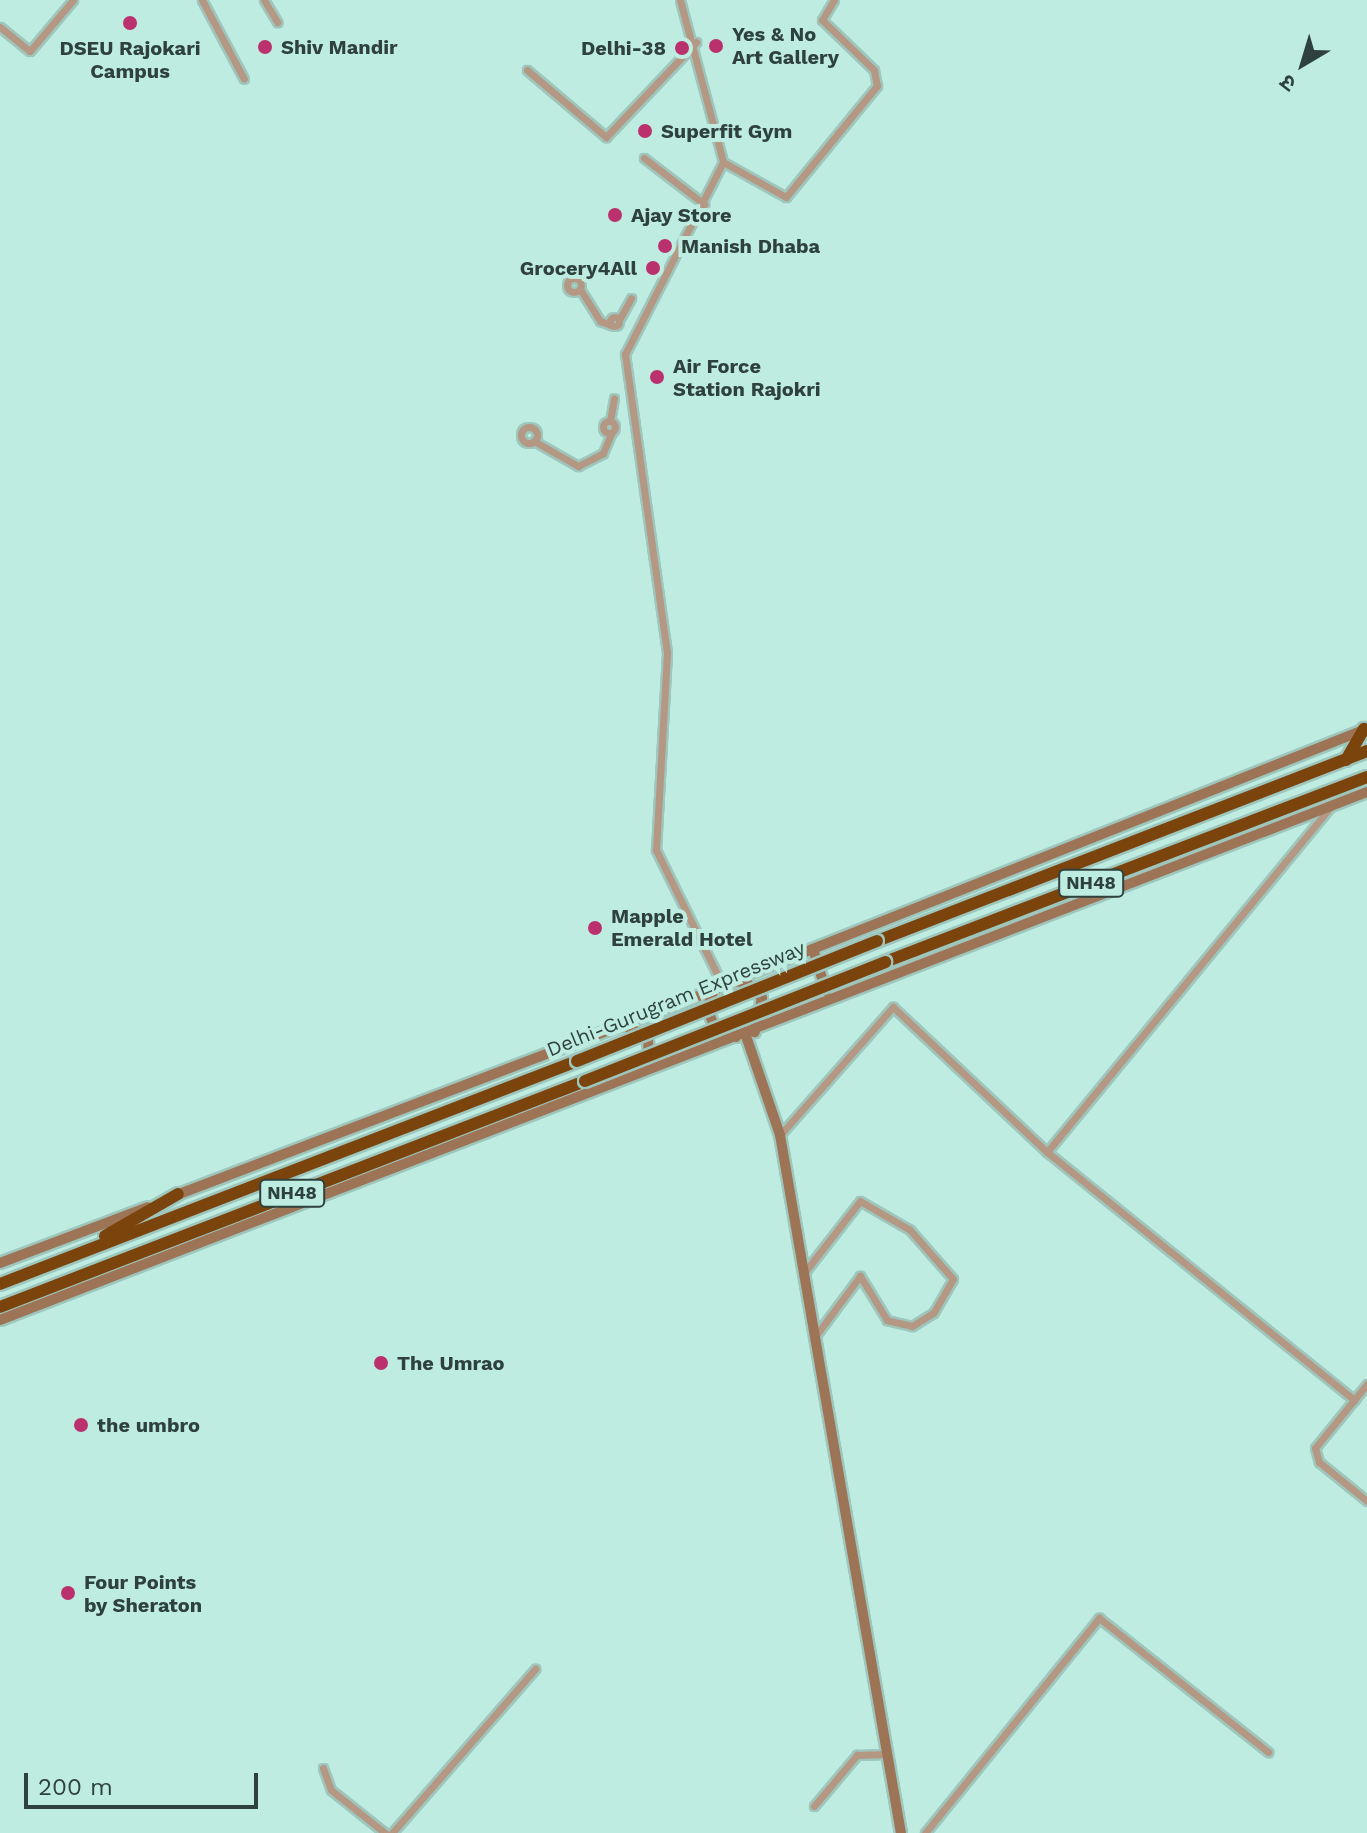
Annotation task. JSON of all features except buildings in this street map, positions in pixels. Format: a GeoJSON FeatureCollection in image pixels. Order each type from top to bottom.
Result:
{"type":"FeatureCollection","features":[{"type":"Feature","properties":{"kind":"highway"},"geometry":{"type":"LineString","coordinates":[[1346,760],[1366,729]]}},
{"type":"Feature","properties":{"kind":"highway","name":"Delhi-Gurugram Expressway"},"geometry":{"type":"LineString","coordinates":[[0,1284],[1367,751]]}},
{"type":"Feature","properties":{"kind":"highway","name":"Delhi-Gurugram Expressway"},"geometry":{"type":"LineString","coordinates":[[0,1307],[1367,777]]}},
{"type":"Feature","properties":{"kind":"highway"},"geometry":{"type":"LineString","coordinates":[[82,1251],[178,1194]]}},
{"type":"Feature","properties":{"kind":"main road"},"geometry":{"type":"LineString","coordinates":[[0,1263],[622,1025],[1366,729]]}},
{"type":"Feature","properties":{"kind":"main road"},"geometry":{"type":"LineString","coordinates":[[0,1320],[637,1073],[746,1035],[837,995],[1367,792]]}},
{"type":"Feature","properties":{"kind":"main road"},"geometry":{"type":"LineString","coordinates":[[813,949],[819,981],[837,995]]}},
{"type":"Feature","properties":{"kind":"main road"},"geometry":{"type":"LineString","coordinates":[[723,985],[747,983],[762,998],[746,1035],[780,1135],[800,1278],[901,1833]]}},
{"type":"Feature","properties":{"kind":"main road"},"geometry":{"type":"LineString","coordinates":[[723,985],[709,1019],[746,1035]]}},
{"type":"Feature","properties":{"kind":"main road"},"geometry":{"type":"LineString","coordinates":[[622,1025],[637,1028],[650,1043],[650,1058],[637,1073]]}},
{"type":"Feature","properties":{"kind":"street"},"geometry":{"type":"LineString","coordinates":[[0,27],[30,51],[73,0]]}},
{"type":"Feature","properties":{"kind":"street"},"geometry":{"type":"LineString","coordinates":[[202,0],[244,79]]}},
{"type":"Feature","properties":{"kind":"street"},"geometry":{"type":"LineString","coordinates":[[264,0],[277,22]]}},
{"type":"Feature","properties":{"kind":"street"},"geometry":{"type":"LineString","coordinates":[[627,342],[704,204],[723,162],[696,42],[680,0]]}},
{"type":"Feature","properties":{"kind":"street"},"geometry":{"type":"LineString","coordinates":[[723,162],[786,197],[877,86],[874,70],[822,20],[834,0]]}},
{"type":"Feature","properties":{"kind":"street"},"geometry":{"type":"LineString","coordinates":[[527,70],[606,137],[696,42]]}},
{"type":"Feature","properties":{"kind":"street"},"geometry":{"type":"LineString","coordinates":[[644,158],[704,204]]}},
{"type":"Feature","properties":{"kind":"street"},"geometry":{"type":"LineString","coordinates":[[580,289],[600,321],[616,323]]}},
{"type":"Feature","properties":{"kind":"street"},"geometry":{"type":"LineString","coordinates":[[616,323],[631,298]]}},
{"type":"Feature","properties":{"kind":"street"},"geometry":{"type":"LineString","coordinates":[[616,323],[627,342],[634,422],[667,653],[656,850],[723,985]]}},
{"type":"Feature","properties":{"kind":"street"},"geometry":{"type":"LineString","coordinates":[[534,441],[578,466],[603,453],[612,427],[614,398]]}},
{"type":"Feature","properties":{"kind":"street"},"geometry":{"type":"LineString","coordinates":[[612,427],[634,422]]}},
{"type":"Feature","properties":{"kind":"street"},"geometry":{"type":"LineString","coordinates":[[1047,1152],[1331,807]]}},
{"type":"Feature","properties":{"kind":"street"},"geometry":{"type":"LineString","coordinates":[[780,1135],[889,1007],[988,1090],[1047,1152],[1354,1400]]}},
{"type":"Feature","properties":{"kind":"street"},"geometry":{"type":"LineString","coordinates":[[800,1278],[860,1201],[906,1227],[953,1279],[933,1313],[912,1326],[887,1320],[860,1276],[813,1340]]}},
{"type":"Feature","properties":{"kind":"street"},"geometry":{"type":"LineString","coordinates":[[1367,1384],[1315,1455],[1367,1501]]}},
{"type":"Feature","properties":{"kind":"street"},"geometry":{"type":"LineString","coordinates":[[925,1833],[1099,1618],[1268,1752]]}},
{"type":"Feature","properties":{"kind":"street"},"geometry":{"type":"LineString","coordinates":[[392,1833],[535,1669]]}},
{"type":"Feature","properties":{"kind":"street"},"geometry":{"type":"LineString","coordinates":[[814,1806],[857,1755],[887,1754]]}},
{"type":"Feature","properties":{"kind":"street"},"geometry":{"type":"LineString","coordinates":[[323,1768],[331,1790],[385,1833]]}},
{"type":"Feature","properties":{"kind":"place","name":"DSEU Rajokari Campus"},"geometry":{"type":"Point","coordinates":[130,23]}},
{"type":"Feature","properties":{"kind":"place","name":"Yes & No Art Gallery"},"geometry":{"type":"Point","coordinates":[716,46]}},
{"type":"Feature","properties":{"kind":"place","name":"Shiv Mandir"},"geometry":{"type":"Point","coordinates":[265,47]}},
{"type":"Feature","properties":{"kind":"place","name":"Delhi-38"},"geometry":{"type":"Point","coordinates":[682,48]}},
{"type":"Feature","properties":{"kind":"place","name":"Superfit Gym"},"geometry":{"type":"Point","coordinates":[645,131]}},
{"type":"Feature","properties":{"kind":"place","name":"Ajay Store"},"geometry":{"type":"Point","coordinates":[615,215]}},
{"type":"Feature","properties":{"kind":"place","name":"Manish Dhaba"},"geometry":{"type":"Point","coordinates":[665,246]}},
{"type":"Feature","properties":{"kind":"place","name":"Grocery4All"},"geometry":{"type":"Point","coordinates":[653,268]}},
{"type":"Feature","properties":{"kind":"place","name":"Air Force Station Rajokri"},"geometry":{"type":"Point","coordinates":[657,377]}},
{"type":"Feature","properties":{"kind":"place","name":"Mapple Emerald Hotel"},"geometry":{"type":"Point","coordinates":[595,928]}},
{"type":"Feature","properties":{"kind":"place","name":"The Umrao"},"geometry":{"type":"Point","coordinates":[381,1363]}},
{"type":"Feature","properties":{"kind":"place","name":"the umbro"},"geometry":{"type":"Point","coordinates":[81,1425]}},
{"type":"Feature","properties":{"kind":"place","name":"Four Points by Sheraton"},"geometry":{"type":"Point","coordinates":[68,1593]}}]}
